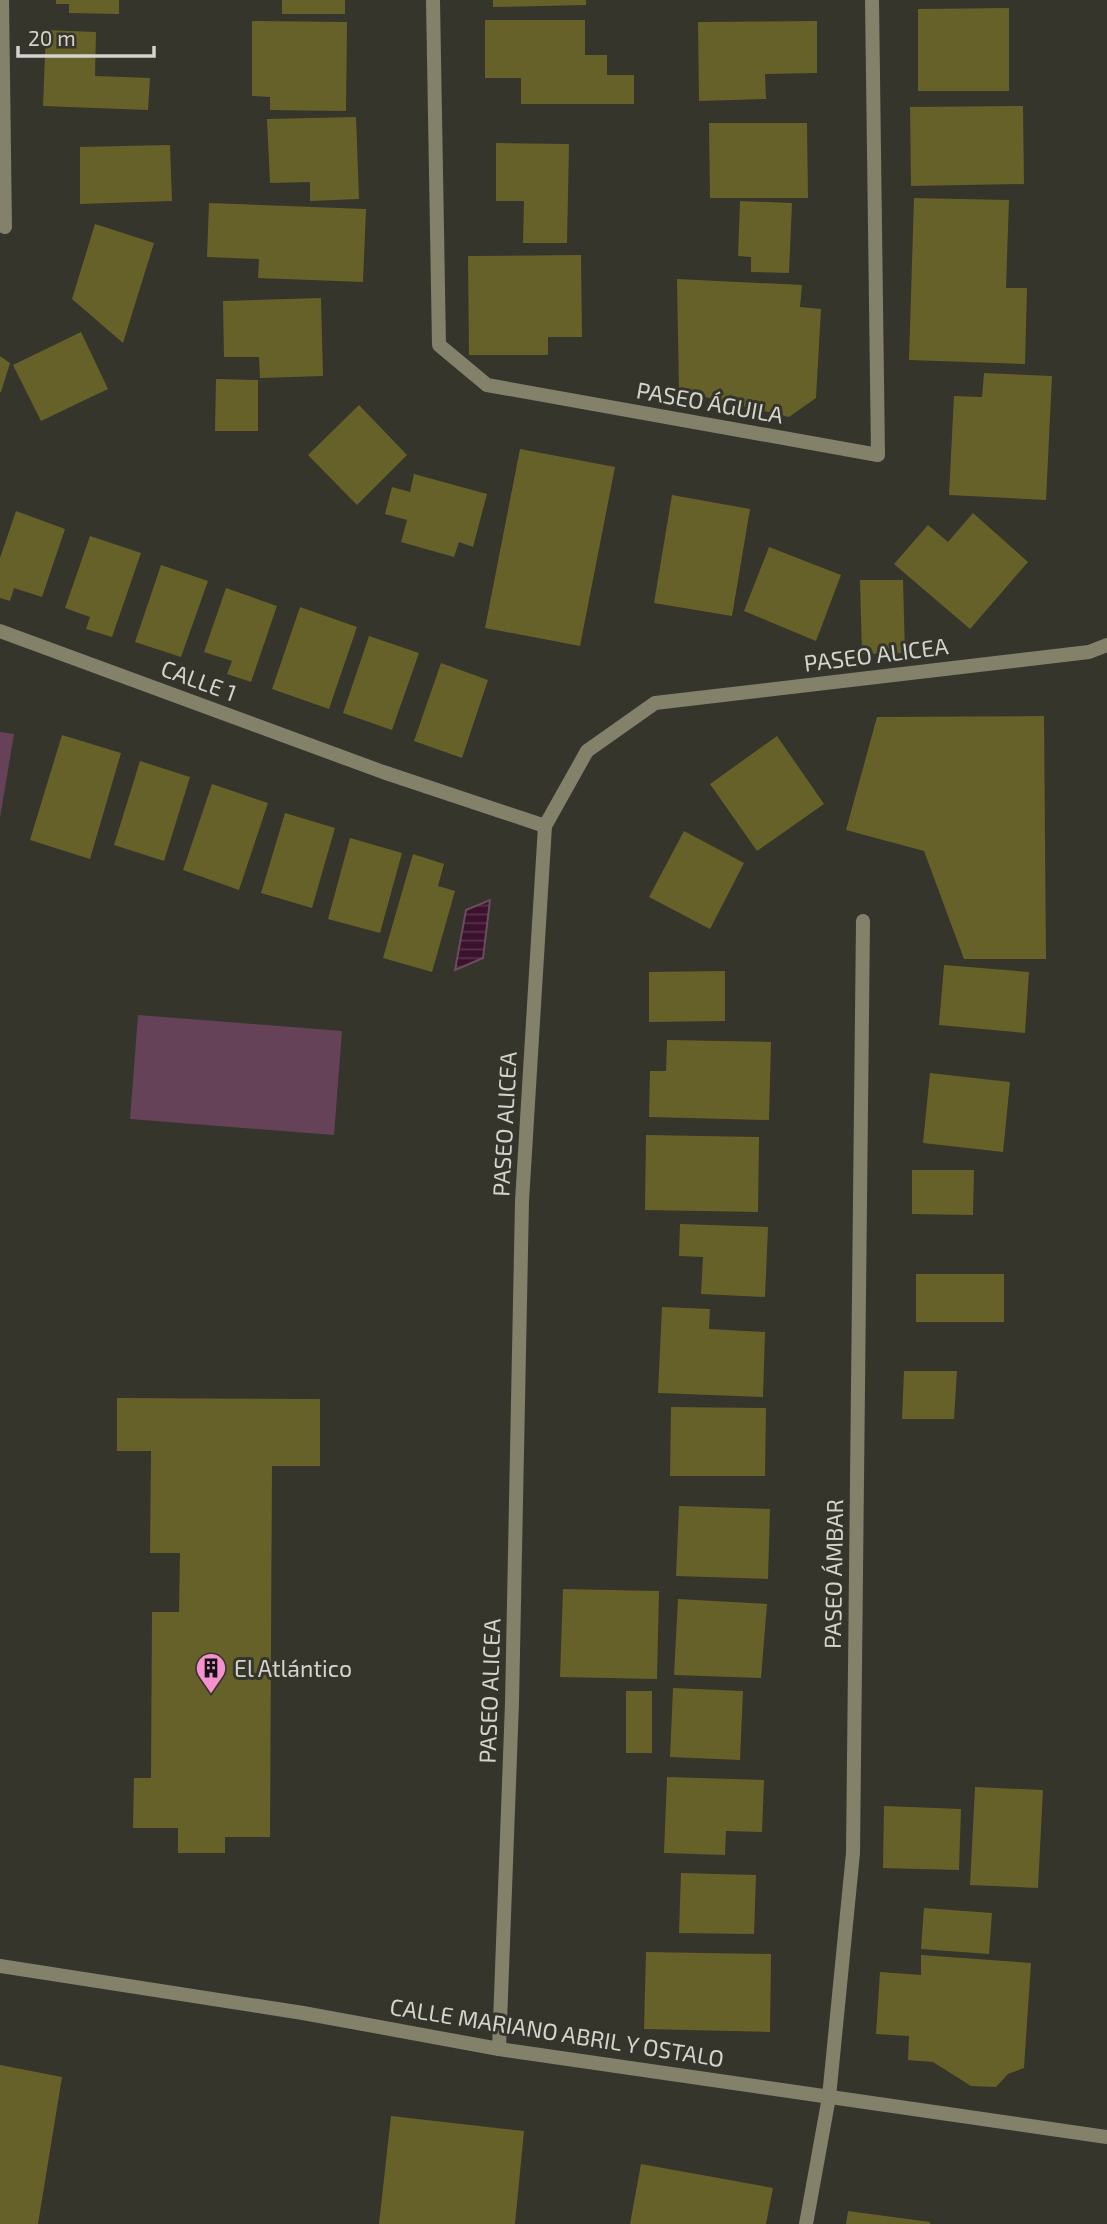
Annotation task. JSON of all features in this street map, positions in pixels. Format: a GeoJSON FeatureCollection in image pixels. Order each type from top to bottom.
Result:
{"type":"FeatureCollection","features":[{"type":"Feature","properties":{"kind":"street"},"geometry":{"type":"LineString","coordinates":[[0,225],[5,227],[2,0]]}},
{"type":"Feature","properties":{"kind":"street","name":"PASEO ÁGUILA"},"geometry":{"type":"LineString","coordinates":[[433,0],[439,345],[487,385],[878,455],[872,0]]}},
{"type":"Feature","properties":{"kind":"street","name":"CALLE 1"},"geometry":{"type":"LineString","coordinates":[[0,631],[383,772],[545,826]]}},
{"type":"Feature","properties":{"kind":"street","name":"PASEO ALICEA"},"geometry":{"type":"LineString","coordinates":[[499,2049],[512,1703],[522,1201],[545,826],[587,751],[655,703],[1089,652],[1107,645]]}},
{"type":"Feature","properties":{"kind":"street","name":"PASEO ÁMBAR"},"geometry":{"type":"LineString","coordinates":[[806,2224],[829,2097],[853,1853],[863,921]]}},
{"type":"Feature","properties":{"kind":"street","name":"CALLE MARIANO ABRIL Y OSTALO"},"geometry":{"type":"LineString","coordinates":[[0,1966],[303,2013],[499,2049],[1107,2137]]}},
{"type":"Feature","properties":{"kind":"shaded area"},"geometry":{"type":"Polygon","coordinates":[[[0,732],[14,734],[0,818],[0,732]]]}},
{"type":"Feature","properties":{"kind":"shaded area"},"geometry":{"type":"Polygon","coordinates":[[[490,900],[483,958],[455,970],[466,910],[490,900]]]}},
{"type":"Feature","properties":{"kind":"shaded area"},"geometry":{"type":"Polygon","coordinates":[[[138,1015],[342,1031],[334,1135],[130,1119],[138,1015]]]}},
{"type":"Feature","properties":{"kind":"building"},"geometry":{"type":"Polygon","coordinates":[[[56,0],[119,0],[119,14],[69,13],[69,4],[56,4],[56,0]]]}},
{"type":"Feature","properties":{"kind":"building"},"geometry":{"type":"Polygon","coordinates":[[[282,0],[345,0],[345,14],[282,14],[282,0]]]}},
{"type":"Feature","properties":{"kind":"building"},"geometry":{"type":"Polygon","coordinates":[[[493,0],[586,0],[586,5],[493,7],[493,0]]]}},
{"type":"Feature","properties":{"kind":"building"},"geometry":{"type":"Polygon","coordinates":[[[1009,8],[1009,91],[918,91],[918,9],[1009,8]]]}},
{"type":"Feature","properties":{"kind":"building"},"geometry":{"type":"Polygon","coordinates":[[[485,20],[585,20],[585,55],[607,55],[607,75],[634,75],[634,104],[521,104],[521,78],[485,78],[485,20]]]}},
{"type":"Feature","properties":{"kind":"building"},"geometry":{"type":"Polygon","coordinates":[[[252,21],[347,22],[346,111],[270,110],[270,97],[252,96],[252,21]]]}},
{"type":"Feature","properties":{"kind":"building"},"geometry":{"type":"Polygon","coordinates":[[[817,21],[817,73],[765,74],[766,99],[699,101],[698,22],[817,21]]]}},
{"type":"Feature","properties":{"kind":"building"},"geometry":{"type":"Polygon","coordinates":[[[46,30],[96,32],[95,76],[150,78],[148,110],[43,106],[46,30]]]}},
{"type":"Feature","properties":{"kind":"building"},"geometry":{"type":"Polygon","coordinates":[[[1023,106],[1024,184],[911,186],[910,107],[1023,106]]]}},
{"type":"Feature","properties":{"kind":"building"},"geometry":{"type":"Polygon","coordinates":[[[356,117],[359,199],[310,201],[310,182],[270,183],[267,119],[356,117]]]}},
{"type":"Feature","properties":{"kind":"building"},"geometry":{"type":"Polygon","coordinates":[[[709,123],[807,123],[808,198],[710,198],[709,123]]]}},
{"type":"Feature","properties":{"kind":"building"},"geometry":{"type":"Polygon","coordinates":[[[496,143],[569,144],[567,243],[523,243],[524,201],[496,201],[496,143]]]}},
{"type":"Feature","properties":{"kind":"building"},"geometry":{"type":"Polygon","coordinates":[[[170,145],[172,201],[80,204],[80,147],[170,145]]]}},
{"type":"Feature","properties":{"kind":"building"},"geometry":{"type":"Polygon","coordinates":[[[914,198],[1009,200],[1006,288],[1027,288],[1025,364],[909,360],[914,198]]]}},
{"type":"Feature","properties":{"kind":"building"},"geometry":{"type":"Polygon","coordinates":[[[740,201],[792,203],[789,273],[751,272],[751,257],[738,256],[740,201]]]}},
{"type":"Feature","properties":{"kind":"building"},"geometry":{"type":"Polygon","coordinates":[[[209,203],[366,209],[363,282],[258,278],[259,259],[207,257],[209,203]]]}},
{"type":"Feature","properties":{"kind":"building"},"geometry":{"type":"Polygon","coordinates":[[[95,224],[154,243],[123,343],[72,299],[95,224]]]}},
{"type":"Feature","properties":{"kind":"building"},"geometry":{"type":"Polygon","coordinates":[[[581,255],[582,337],[548,337],[548,355],[469,355],[468,256],[581,255]]]}},
{"type":"Feature","properties":{"kind":"building"},"geometry":{"type":"Polygon","coordinates":[[[677,279],[802,285],[800,307],[821,309],[816,398],[789,417],[679,391],[677,279]]]}},
{"type":"Feature","properties":{"kind":"building"},"geometry":{"type":"Polygon","coordinates":[[[321,298],[323,376],[260,378],[259,357],[224,357],[223,301],[321,298]]]}},
{"type":"Feature","properties":{"kind":"building"},"geometry":{"type":"Polygon","coordinates":[[[81,332],[108,389],[41,421],[13,365],[81,332]]]}},
{"type":"Feature","properties":{"kind":"building"},"geometry":{"type":"Polygon","coordinates":[[[0,356],[10,363],[1,392],[0,392],[0,356]]]}},
{"type":"Feature","properties":{"kind":"building"},"geometry":{"type":"Polygon","coordinates":[[[984,373],[1052,376],[1046,500],[949,495],[954,396],[982,397],[984,373]]]}},
{"type":"Feature","properties":{"kind":"building"},"geometry":{"type":"Polygon","coordinates":[[[216,379],[258,380],[258,431],[215,431],[216,379]]]}},
{"type":"Feature","properties":{"kind":"building"},"geometry":{"type":"Polygon","coordinates":[[[359,405],[407,455],[357,505],[308,455],[359,405]]]}},
{"type":"Feature","properties":{"kind":"building"},"geometry":{"type":"Polygon","coordinates":[[[520,449],[615,467],[580,646],[485,628],[520,449]]]}},
{"type":"Feature","properties":{"kind":"building"},"geometry":{"type":"Polygon","coordinates":[[[414,474],[487,494],[473,547],[459,542],[454,557],[401,542],[407,520],[385,514],[392,487],[410,492],[414,474]]]}},
{"type":"Feature","properties":{"kind":"building"},"geometry":{"type":"Polygon","coordinates":[[[672,495],[750,509],[732,616],[654,603],[672,495]]]}},
{"type":"Feature","properties":{"kind":"building"},"geometry":{"type":"Polygon","coordinates":[[[16,511],[65,529],[42,597],[14,588],[10,601],[0,598],[0,558],[16,511]]]}},
{"type":"Feature","properties":{"kind":"building"},"geometry":{"type":"Polygon","coordinates":[[[973,513],[1028,562],[970,629],[894,564],[928,525],[948,542],[973,513]]]}},
{"type":"Feature","properties":{"kind":"building"},"geometry":{"type":"Polygon","coordinates":[[[90,536],[141,553],[112,637],[86,629],[90,617],[65,608],[90,536]]]}},
{"type":"Feature","properties":{"kind":"building"},"geometry":{"type":"Polygon","coordinates":[[[769,547],[841,575],[816,641],[744,611],[769,547]]]}},
{"type":"Feature","properties":{"kind":"building"},"geometry":{"type":"Polygon","coordinates":[[[161,565],[208,581],[181,657],[135,642],[161,565]]]}},
{"type":"Feature","properties":{"kind":"building"},"geometry":{"type":"Polygon","coordinates":[[[860,580],[903,580],[905,653],[862,654],[860,580]]]}},
{"type":"Feature","properties":{"kind":"building"},"geometry":{"type":"Polygon","coordinates":[[[226,588],[277,606],[251,682],[227,674],[232,661],[204,652],[226,588]]]}},
{"type":"Feature","properties":{"kind":"building"},"geometry":{"type":"Polygon","coordinates":[[[300,607],[357,627],[329,709],[272,689],[300,607]]]}},
{"type":"Feature","properties":{"kind":"building"},"geometry":{"type":"Polygon","coordinates":[[[369,636],[419,653],[392,730],[343,713],[369,636]]]}},
{"type":"Feature","properties":{"kind":"building"},"geometry":{"type":"Polygon","coordinates":[[[441,663],[488,680],[462,758],[414,741],[441,663]]]}},
{"type":"Feature","properties":{"kind":"building"},"geometry":{"type":"Polygon","coordinates":[[[1044,716],[1046,959],[964,959],[924,851],[846,830],[877,717],[1044,716]]]}},
{"type":"Feature","properties":{"kind":"building"},"geometry":{"type":"Polygon","coordinates":[[[62,735],[121,753],[90,859],[30,840],[62,735]]]}},
{"type":"Feature","properties":{"kind":"building"},"geometry":{"type":"Polygon","coordinates":[[[777,736],[824,804],[757,851],[710,784],[777,736]]]}},
{"type":"Feature","properties":{"kind":"building"},"geometry":{"type":"Polygon","coordinates":[[[140,761],[190,777],[164,861],[114,845],[140,761]]]}},
{"type":"Feature","properties":{"kind":"building"},"geometry":{"type":"Polygon","coordinates":[[[212,784],[268,803],[239,890],[183,870],[212,784]]]}},
{"type":"Feature","properties":{"kind":"building"},"geometry":{"type":"Polygon","coordinates":[[[285,813],[335,828],[312,908],[261,893],[285,813]]]}},
{"type":"Feature","properties":{"kind":"building"},"geometry":{"type":"Polygon","coordinates":[[[684,831],[744,863],[710,929],[649,897],[684,831]]]}},
{"type":"Feature","properties":{"kind":"building"},"geometry":{"type":"Polygon","coordinates":[[[350,838],[402,853],[380,933],[328,919],[350,838]]]}},
{"type":"Feature","properties":{"kind":"building"},"geometry":{"type":"Polygon","coordinates":[[[413,854],[444,864],[438,886],[455,891],[432,972],[383,958],[413,854]]]}},
{"type":"Feature","properties":{"kind":"building"},"geometry":{"type":"Polygon","coordinates":[[[944,965],[1029,972],[1025,1033],[939,1025],[944,965]]]}},
{"type":"Feature","properties":{"kind":"building"},"geometry":{"type":"Polygon","coordinates":[[[725,971],[725,1021],[649,1022],[649,972],[725,971]]]}},
{"type":"Feature","properties":{"kind":"building"},"geometry":{"type":"Polygon","coordinates":[[[667,1040],[771,1042],[769,1120],[649,1117],[650,1071],[666,1071],[667,1040]]]}},
{"type":"Feature","properties":{"kind":"building"},"geometry":{"type":"Polygon","coordinates":[[[930,1073],[1010,1082],[1003,1152],[923,1143],[930,1073]]]}},
{"type":"Feature","properties":{"kind":"building"},"geometry":{"type":"Polygon","coordinates":[[[646,1135],[759,1137],[758,1212],[645,1210],[646,1135]]]}},
{"type":"Feature","properties":{"kind":"building"},"geometry":{"type":"Polygon","coordinates":[[[912,1170],[974,1170],[973,1215],[912,1214],[912,1170]]]}},
{"type":"Feature","properties":{"kind":"building"},"geometry":{"type":"Polygon","coordinates":[[[680,1224],[768,1227],[765,1297],[701,1294],[703,1257],[679,1256],[680,1224]]]}},
{"type":"Feature","properties":{"kind":"building"},"geometry":{"type":"Polygon","coordinates":[[[916,1274],[1004,1274],[1004,1322],[916,1322],[916,1274]]]}},
{"type":"Feature","properties":{"kind":"building"},"geometry":{"type":"Polygon","coordinates":[[[662,1307],[710,1309],[709,1329],[765,1332],[763,1397],[658,1393],[662,1307]]]}},
{"type":"Feature","properties":{"kind":"building"},"geometry":{"type":"Polygon","coordinates":[[[904,1371],[957,1371],[954,1419],[902,1419],[904,1371]]]}},
{"type":"Feature","properties":{"kind":"building","name":"El Atlántico"},"geometry":{"type":"Polygon","coordinates":[[[117,1398],[320,1399],[320,1466],[272,1466],[270,1837],[225,1837],[225,1853],[178,1853],[178,1828],[133,1828],[134,1778],[151,1778],[152,1612],[179,1612],[180,1553],[150,1553],[151,1451],[117,1451],[117,1398]]]}},
{"type":"Feature","properties":{"kind":"building"},"geometry":{"type":"Polygon","coordinates":[[[671,1407],[766,1408],[765,1476],[670,1476],[671,1407]]]}},
{"type":"Feature","properties":{"kind":"building"},"geometry":{"type":"Polygon","coordinates":[[[679,1506],[770,1509],[768,1579],[676,1576],[679,1506]]]}},
{"type":"Feature","properties":{"kind":"building"},"geometry":{"type":"Polygon","coordinates":[[[563,1589],[659,1591],[657,1679],[560,1677],[563,1589]]]}},
{"type":"Feature","properties":{"kind":"building"},"geometry":{"type":"Polygon","coordinates":[[[678,1599],[767,1604],[761,1678],[674,1675],[678,1599]]]}},
{"type":"Feature","properties":{"kind":"building"},"geometry":{"type":"Polygon","coordinates":[[[673,1688],[743,1691],[740,1760],[670,1757],[673,1688]]]}},
{"type":"Feature","properties":{"kind":"building"},"geometry":{"type":"Polygon","coordinates":[[[626,1691],[652,1691],[652,1753],[626,1753],[626,1691]]]}},
{"type":"Feature","properties":{"kind":"building"},"geometry":{"type":"Polygon","coordinates":[[[667,1777],[764,1780],[762,1832],[726,1831],[725,1855],[664,1853],[667,1777]]]}},
{"type":"Feature","properties":{"kind":"building"},"geometry":{"type":"Polygon","coordinates":[[[975,1787],[1043,1790],[1038,1888],[970,1885],[975,1787]]]}},
{"type":"Feature","properties":{"kind":"building"},"geometry":{"type":"Polygon","coordinates":[[[884,1806],[961,1809],[959,1870],[883,1868],[884,1806]]]}},
{"type":"Feature","properties":{"kind":"building"},"geometry":{"type":"Polygon","coordinates":[[[681,1873],[756,1875],[754,1934],[679,1933],[681,1873]]]}},
{"type":"Feature","properties":{"kind":"building"},"geometry":{"type":"Polygon","coordinates":[[[924,1908],[992,1913],[989,1954],[921,1949],[924,1908]]]}},
{"type":"Feature","properties":{"kind":"building"},"geometry":{"type":"Polygon","coordinates":[[[646,1952],[771,1954],[770,2032],[644,2029],[646,1952]]]}},
{"type":"Feature","properties":{"kind":"building"},"geometry":{"type":"Polygon","coordinates":[[[921,1955],[1031,1963],[1024,2068],[1008,2074],[996,2087],[971,2086],[933,2062],[908,2060],[909,2036],[876,2034],[880,1972],[921,1975],[921,1955]]]}},
{"type":"Feature","properties":{"kind":"building"},"geometry":{"type":"Polygon","coordinates":[[[0,2065],[62,2077],[38,2224],[0,2224],[0,2065]]]}},
{"type":"Feature","properties":{"kind":"building"},"geometry":{"type":"Polygon","coordinates":[[[391,2116],[524,2131],[515,2224],[379,2224],[391,2116]]]}},
{"type":"Feature","properties":{"kind":"building"},"geometry":{"type":"Polygon","coordinates":[[[641,2164],[773,2188],[766,2224],[630,2224],[641,2164]]]}},
{"type":"Feature","properties":{"kind":"building"},"geometry":{"type":"Polygon","coordinates":[[[848,2211],[930,2222],[930,2224],[846,2224],[848,2211]]]}},
{"type":"Feature","properties":{"kind":"place","name":"El Atlántico"},"geometry":{"type":"Point","coordinates":[211,1695]}}]}
